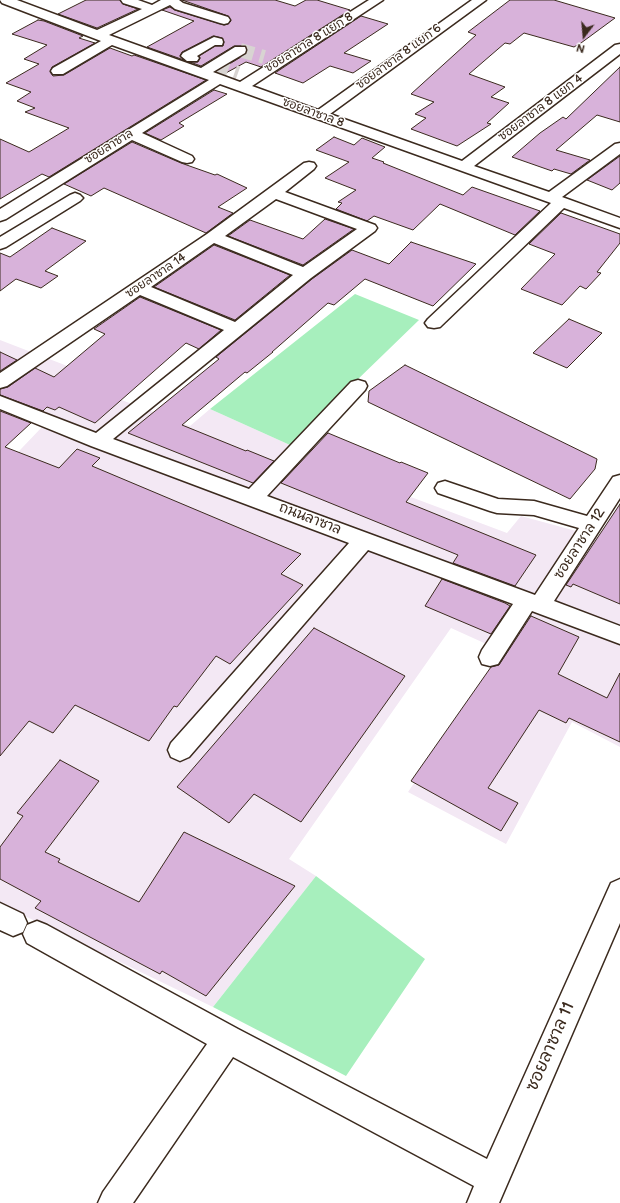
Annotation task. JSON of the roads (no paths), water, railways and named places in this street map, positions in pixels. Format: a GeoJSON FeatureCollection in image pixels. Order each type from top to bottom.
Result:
{"type":"FeatureCollection","features":[{"type":"Feature","properties":{"kind":"street","name":"ซอยลาซาล 8"},"geometry":{"type":"LineString","coordinates":[[6,0],[111,40],[239,80],[319,115],[620,223]]}},
{"type":"Feature","properties":{"kind":"street"},"geometry":{"type":"LineString","coordinates":[[127,0],[152,9]]}},
{"type":"Feature","properties":{"kind":"street"},"geometry":{"type":"LineString","coordinates":[[98,35],[171,0],[179,6],[224,20]]}},
{"type":"Feature","properties":{"kind":"street","name":"ซอยลาซาล 8 แยก 8"},"geometry":{"type":"LineString","coordinates":[[239,80],[377,0]]}},
{"type":"Feature","properties":{"kind":"street","name":"ซอยลาซาล 8 แยก 6"},"geometry":{"type":"LineString","coordinates":[[319,115],[480,0]]}},
{"type":"Feature","properties":{"kind":"street"},"geometry":{"type":"LineString","coordinates":[[58,71],[111,40]]}},
{"type":"Feature","properties":{"kind":"street"},"geometry":{"type":"LineString","coordinates":[[192,58],[188,56],[214,41],[218,42]]}},
{"type":"Feature","properties":{"kind":"street","name":"ซอยลาซาล"},"geometry":{"type":"LineString","coordinates":[[0,216],[131,134],[211,70],[240,50],[235,48]]}},
{"type":"Feature","properties":{"kind":"street","name":"ซอยลาซาล 8 แยก 4"},"geometry":{"type":"LineString","coordinates":[[463,167],[620,49]]}},
{"type":"Feature","properties":{"kind":"street"},"geometry":{"type":"LineString","coordinates":[[239,80],[243,75],[269,59],[264,57]]}},
{"type":"Feature","properties":{"kind":"street"},"geometry":{"type":"LineString","coordinates":[[131,134],[187,159]]}},
{"type":"Feature","properties":{"kind":"street"},"geometry":{"type":"LineString","coordinates":[[434,323],[556,200],[620,147]]}},
{"type":"Feature","properties":{"kind":"street","name":"ซอยลาซาล 14"},"geometry":{"type":"LineString","coordinates":[[0,382],[213,237],[309,166]]}},
{"type":"Feature","properties":{"kind":"street"},"geometry":{"type":"LineString","coordinates":[[98,441],[305,274],[369,228],[274,193]]}},
{"type":"Feature","properties":{"kind":"street"},"geometry":{"type":"LineString","coordinates":[[0,244],[75,198]]}},
{"type":"Feature","properties":{"kind":"street"},"geometry":{"type":"LineString","coordinates":[[213,237],[305,274]]}},
{"type":"Feature","properties":{"kind":"street"},"geometry":{"type":"LineString","coordinates":[[139,288],[236,330]]}},
{"type":"Feature","properties":{"kind":"street"},"geometry":{"type":"LineString","coordinates":[[253,498],[358,386]]}},
{"type":"Feature","properties":{"kind":"street","name":"ถนนลาซาล"},"geometry":{"type":"LineString","coordinates":[[0,402],[98,441],[620,635]]}},
{"type":"Feature","properties":{"kind":"street","name":"ซอยลาซาล 12"},"geometry":{"type":"LineString","coordinates":[[490,656],[534,603],[592,525],[620,482]]}},
{"type":"Feature","properties":{"kind":"street"},"geometry":{"type":"LineString","coordinates":[[445,488],[497,506],[534,508],[592,525]]}},
{"type":"Feature","properties":{"kind":"street"},"geometry":{"type":"LineString","coordinates":[[180,750],[364,540]]}},
{"type":"Feature","properties":{"kind":"street","name":"ซอยลาซาล 11"},"geometry":{"type":"LineString","coordinates":[[488,1191],[620,892]]}},
{"type":"Feature","properties":{"kind":"street"},"geometry":{"type":"LineString","coordinates":[[17,924],[228,1039],[488,1191]]}},
{"type":"Feature","properties":{"kind":"street"},"geometry":{"type":"LineString","coordinates":[[114,1203],[228,1039]]}},
{"type":"Feature","properties":{"kind":"tunnel"},"geometry":{"type":"LineString","coordinates":[[240,50],[264,57]]}},
{"type":"Feature","properties":{"kind":"tunnel"},"geometry":{"type":"LineString","coordinates":[[215,65],[238,73]]}}]}
